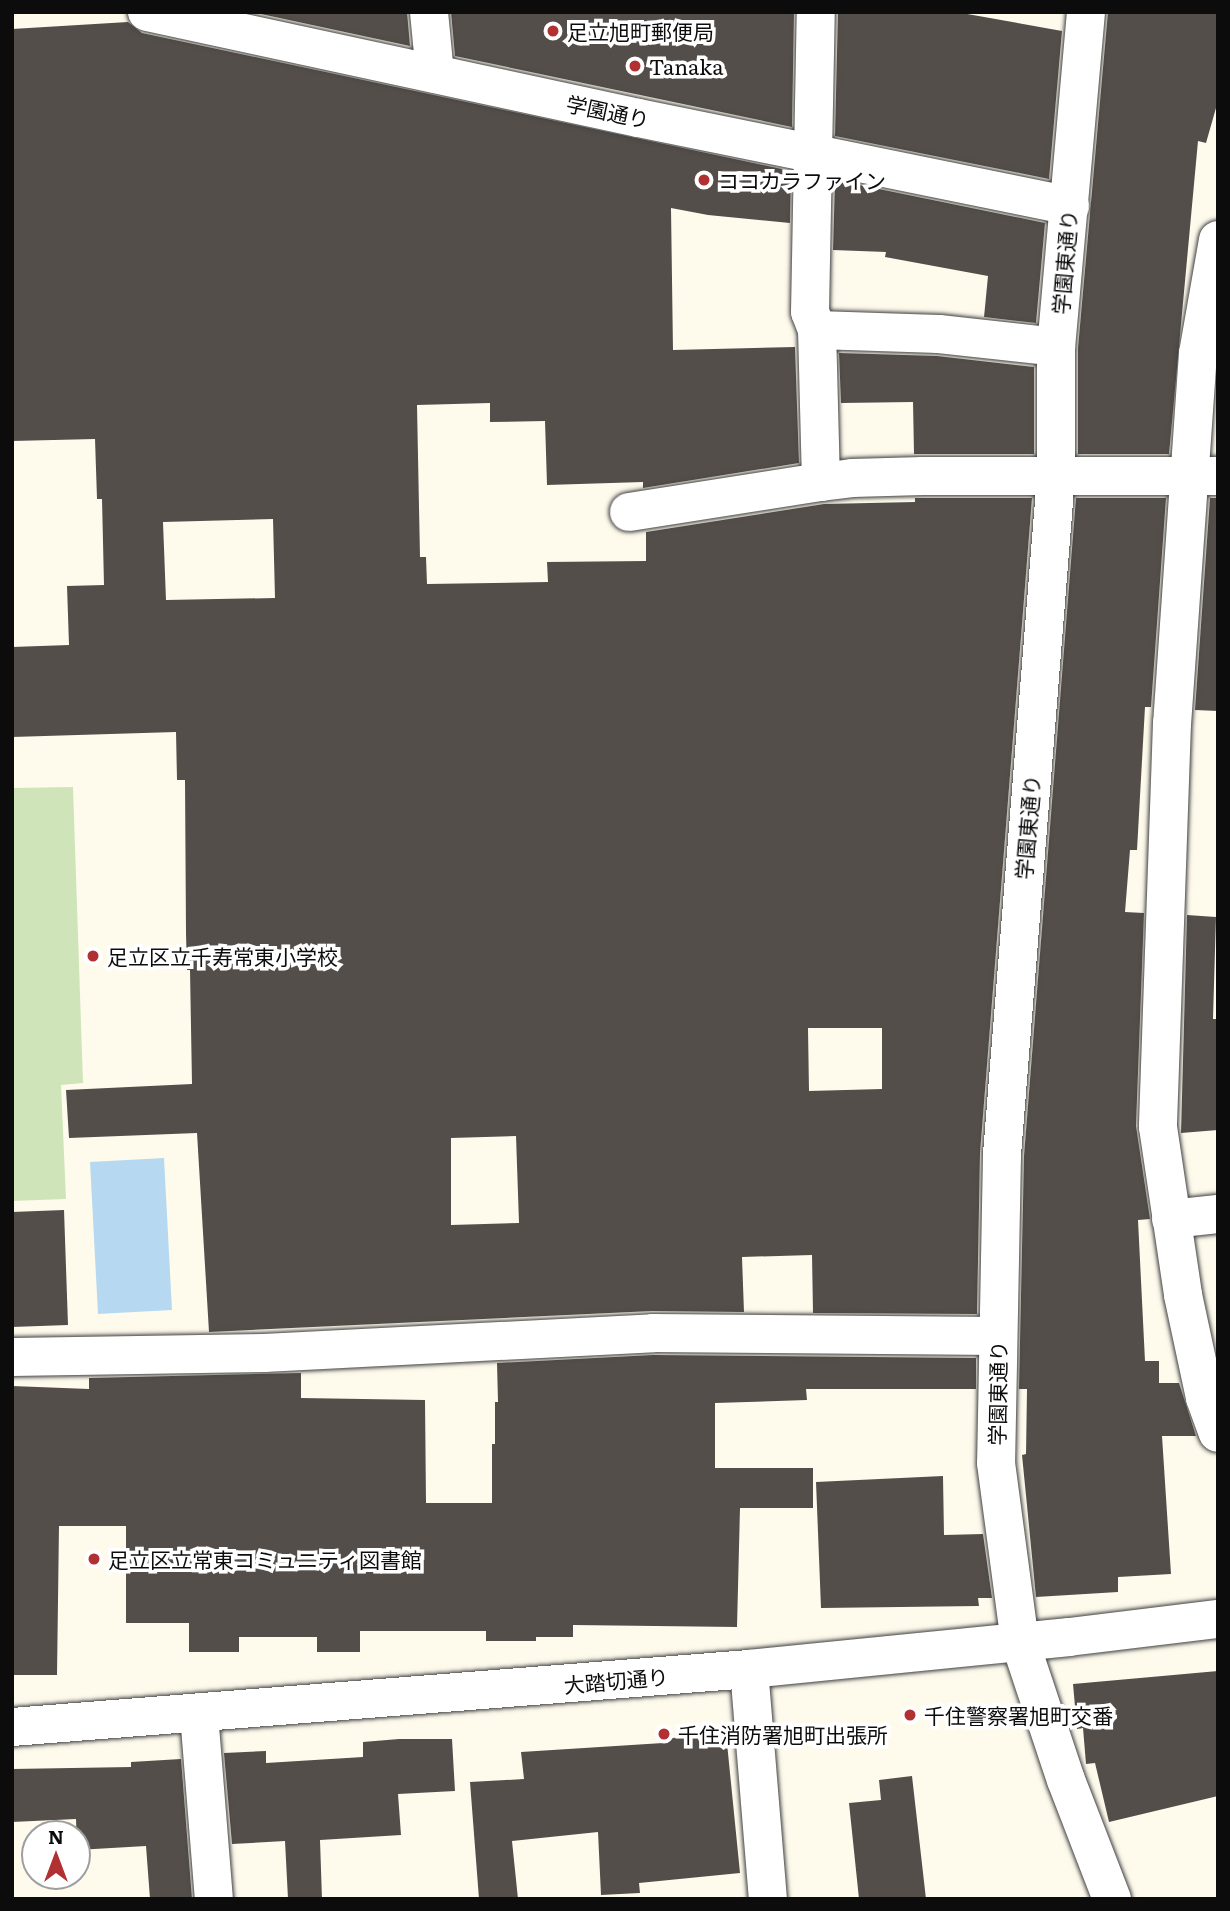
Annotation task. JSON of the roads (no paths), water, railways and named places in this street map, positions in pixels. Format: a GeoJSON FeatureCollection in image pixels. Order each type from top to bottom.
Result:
{"type":"FeatureCollection","features":[{"type":"Feature","properties":{"kind":"street","name":"学園通り"},"geometry":{"type":"LineString","coordinates":[[147,12],[1070,206]]}},
{"type":"Feature","properties":{"kind":"street"},"geometry":{"type":"LineString","coordinates":[[429,12],[435,74]]}},
{"type":"Feature","properties":{"kind":"street"},"geometry":{"type":"LineString","coordinates":[[816,12],[810,312],[817,330],[821,482]]}},
{"type":"Feature","properties":{"kind":"street","name":"学園東通り"},"geometry":{"type":"LineString","coordinates":[[1086,12],[1056,347],[1056,476],[1002,1155],[996,1464],[1020,1642],[1066,1780],[1112,1899]]}},
{"type":"Feature","properties":{"kind":"street"},"geometry":{"type":"LineString","coordinates":[[1218,240],[1198,353],[1204,475],[1172,723],[1158,1064],[1158,1127],[1171,1219],[1202,1385],[1218,1433]]}},
{"type":"Feature","properties":{"kind":"street"},"geometry":{"type":"LineString","coordinates":[[817,330],[939,334],[1056,347]]}},
{"type":"Feature","properties":{"kind":"street"},"geometry":{"type":"LineString","coordinates":[[629,512],[852,478],[1204,475]]}},
{"type":"Feature","properties":{"kind":"street"},"geometry":{"type":"LineString","coordinates":[[1171,1219],[1218,1214]]}},
{"type":"Feature","properties":{"kind":"street"},"geometry":{"type":"LineString","coordinates":[[12,1357],[264,1353],[653,1333],[997,1336]]}},
{"type":"Feature","properties":{"kind":"street","name":"大踏切通り"},"geometry":{"type":"LineString","coordinates":[[12,1727],[749,1670],[1218,1619]]}},
{"type":"Feature","properties":{"kind":"street"},"geometry":{"type":"LineString","coordinates":[[749,1670],[768,1899]]}},
{"type":"Feature","properties":{"kind":"street"},"geometry":{"type":"LineString","coordinates":[[199,1714],[214,1899]]}},
{"type":"Feature","properties":{"kind":"water"},"geometry":{"type":"Polygon","coordinates":[[[164,1158],[172,1310],[98,1314],[90,1162],[164,1158]]]}},
{"type":"Feature","properties":{"kind":"place","name":"足立旭町郵便局"},"geometry":{"type":"Point","coordinates":[553,31]}},
{"type":"Feature","properties":{"kind":"place","name":"Tanaka"},"geometry":{"type":"Point","coordinates":[635,66]}},
{"type":"Feature","properties":{"kind":"place","name":"ココカラファイン"},"geometry":{"type":"Point","coordinates":[704,180]}},
{"type":"Feature","properties":{"kind":"place","name":"足立区立千寿常東小学校"},"geometry":{"type":"Point","coordinates":[93,956]}},
{"type":"Feature","properties":{"kind":"place","name":"足立区立常東コミュニティ図書館"},"geometry":{"type":"Point","coordinates":[94,1559]}},
{"type":"Feature","properties":{"kind":"place","name":"千住警察署旭町交番"},"geometry":{"type":"Point","coordinates":[910,1715]}},
{"type":"Feature","properties":{"kind":"place","name":"千住消防署旭町出張所"},"geometry":{"type":"Point","coordinates":[664,1734]}}]}
